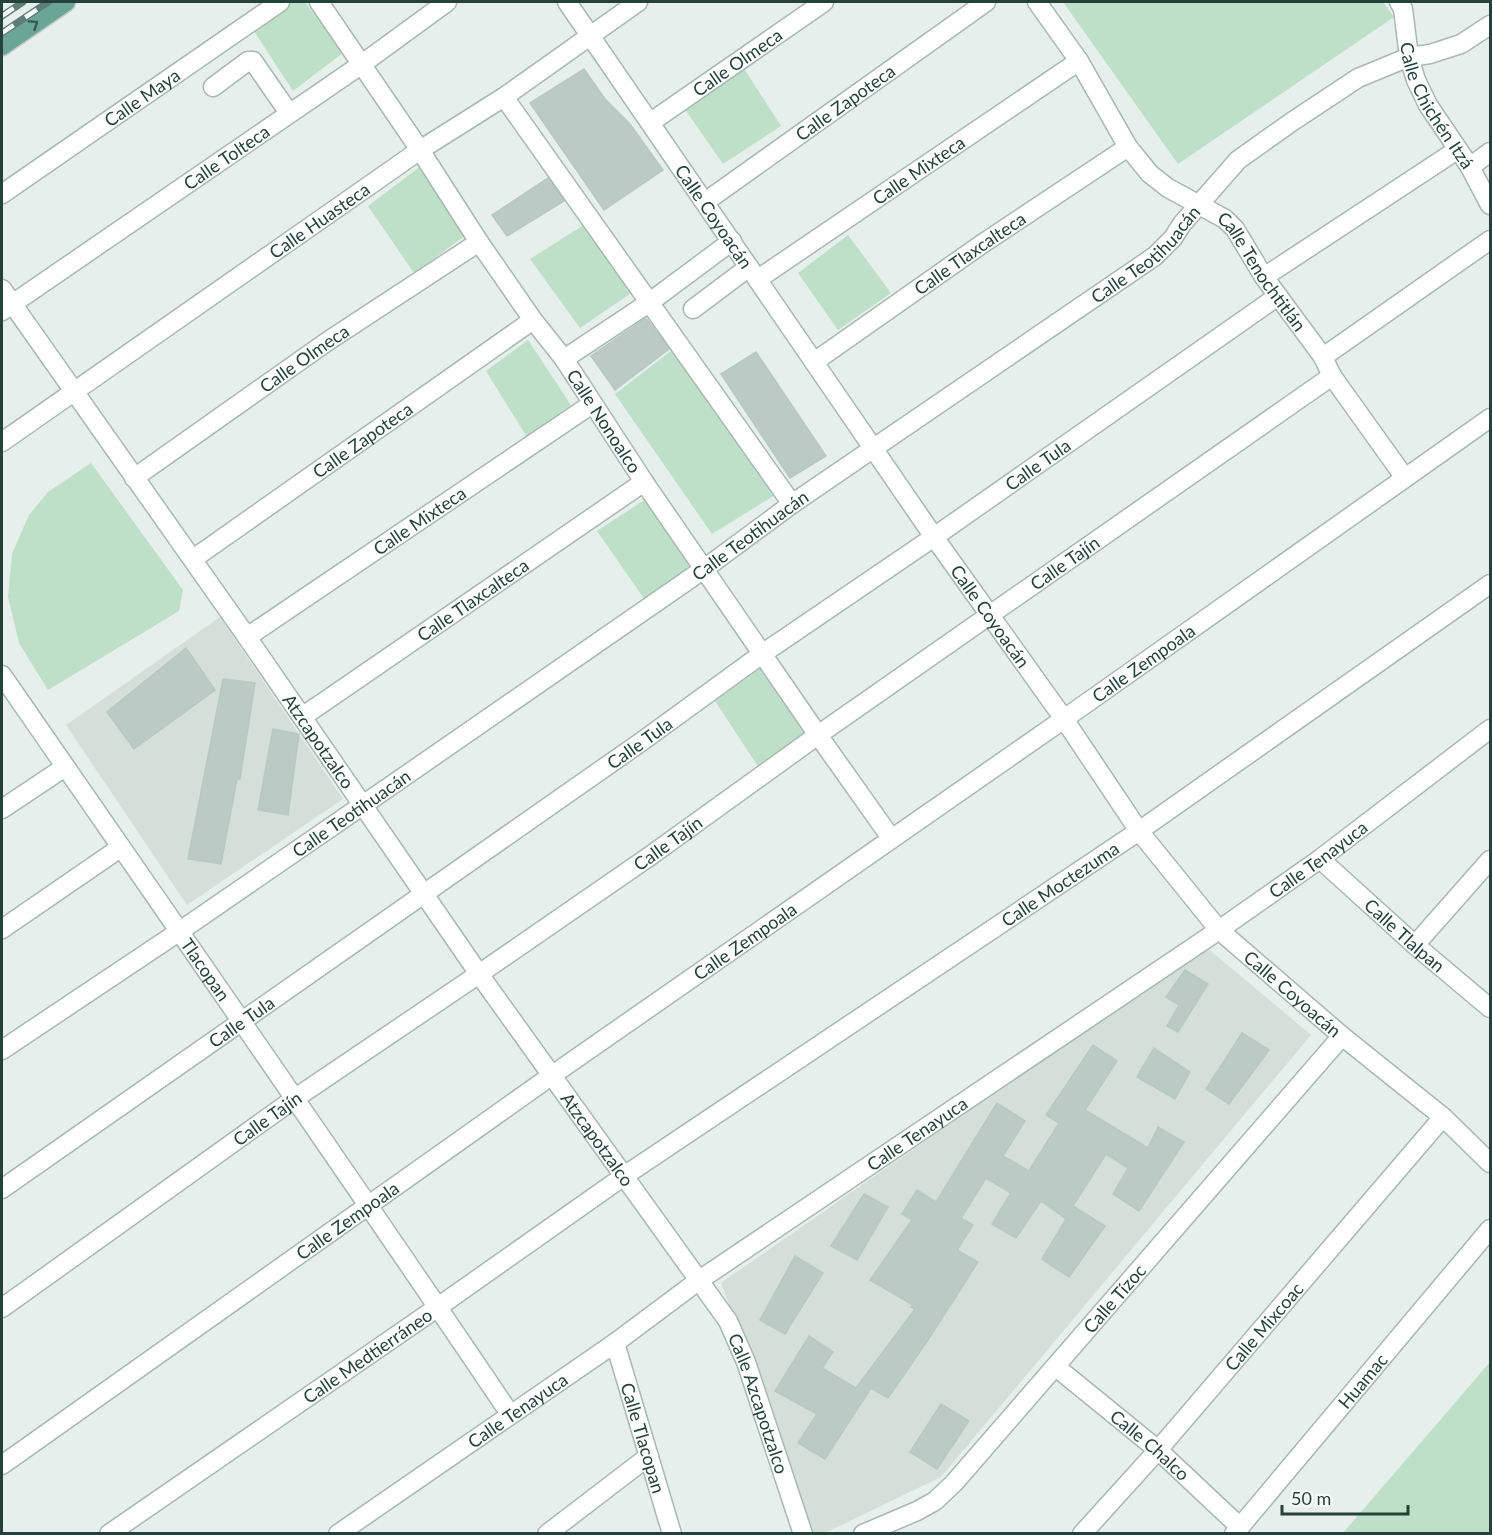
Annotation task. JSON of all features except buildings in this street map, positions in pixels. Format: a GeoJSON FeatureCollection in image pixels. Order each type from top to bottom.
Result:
{"type":"FeatureCollection","features":[{"type":"Feature","properties":{"kind":"main road"},"geometry":{"type":"LineString","coordinates":[[2,46],[66,2]]}},
{"type":"Feature","properties":{"kind":"street","name":"Calle Maya"},"geometry":{"type":"LineString","coordinates":[[2,194],[280,2]]}},
{"type":"Feature","properties":{"kind":"street","name":"Calle Nonoalco"},"geometry":{"type":"LineString","coordinates":[[319,2],[420,150],[479,242],[533,320],[564,359],[591,404],[644,482],[891,838]]}},
{"type":"Feature","properties":{"kind":"street","name":"Calle Tolteca"},"geometry":{"type":"LineString","coordinates":[[5,301],[362,64],[447,2]]}},
{"type":"Feature","properties":{"kind":"street","name":"Calle Coyoacán"},"geometry":{"type":"LineString","coordinates":[[567,2],[934,537],[1064,719],[1139,831],[1219,930],[1342,1036],[1443,1117],[1491,1163]]}},
{"type":"Feature","properties":{"kind":"street","name":"Calle Huasteca"},"geometry":{"type":"LineString","coordinates":[[2,442],[420,150],[504,97],[638,2]]}},
{"type":"Feature","properties":{"kind":"street","name":"Calle Olmeca"},"geometry":{"type":"LineString","coordinates":[[651,122],[824,2]]}},
{"type":"Feature","properties":{"kind":"street","name":"Calle Zapoteca"},"geometry":{"type":"LineString","coordinates":[[705,202],[987,2]]}},
{"type":"Feature","properties":{"kind":"street","name":"Calle Tenochtitlán"},"geometry":{"type":"LineString","coordinates":[[1037,2],[1079,61],[1128,147],[1150,174],[1168,188],[1225,219],[1235,229],[1264,277],[1323,357],[1332,376],[1405,478]]}},
{"type":"Feature","properties":{"kind":"street","name":"Calle Chichén Itzá"},"geometry":{"type":"LineString","coordinates":[[1399,2],[1406,25],[1409,57],[1416,80],[1428,105],[1470,166],[1491,205]]}},
{"type":"Feature","properties":{"kind":"street","name":"Calle Teotihuacán"},"geometry":{"type":"LineString","coordinates":[[2,1050],[363,805],[704,569],[792,504],[1155,256],[1173,238],[1182,224],[1238,160],[1293,121],[1358,78],[1409,57],[1430,54],[1461,44],[1491,25]]}},
{"type":"Feature","properties":{"kind":"street"},"geometry":{"type":"LineString","coordinates":[[216,46],[234,70]]}},
{"type":"Feature","properties":{"kind":"street"},"geometry":{"type":"LineString","coordinates":[[213,87],[248,61],[254,61],[289,113]]}},
{"type":"Feature","properties":{"kind":"street","name":"Calle Mixteca"},"geometry":{"type":"LineString","coordinates":[[693,309],[753,273],[1079,61]]}},
{"type":"Feature","properties":{"kind":"street"},"geometry":{"type":"LineString","coordinates":[[504,97],[792,504]]}},
{"type":"Feature","properties":{"kind":"street","name":"Calle Tlaxcalteca"},"geometry":{"type":"LineString","coordinates":[[814,362],[982,244],[1128,147]]}},
{"type":"Feature","properties":{"kind":"street"},"geometry":{"type":"LineString","coordinates":[[1264,277],[1457,150]]}},
{"type":"Feature","properties":{"kind":"street"},"geometry":{"type":"LineString","coordinates":[[1470,166],[1491,152]]}},
{"type":"Feature","properties":{"kind":"street"},"geometry":{"type":"LineString","coordinates":[[564,359],[650,302],[732,240]]}},
{"type":"Feature","properties":{"kind":"street"},"geometry":{"type":"LineString","coordinates":[[1323,357],[1491,240]]}},
{"type":"Feature","properties":{"kind":"street","name":"Calle Olmeca"},"geometry":{"type":"LineString","coordinates":[[134,478],[328,341],[479,242]]}},
{"type":"Feature","properties":{"kind":"street","name":"Calle Tula"},"geometry":{"type":"LineString","coordinates":[[2,1189],[762,654],[934,537],[1278,296]]}},
{"type":"Feature","properties":{"kind":"street","name":"Atzcapotzalco"},"geometry":{"type":"LineString","coordinates":[[5,301],[75,392],[479,974],[698,1281]]}},
{"type":"Feature","properties":{"kind":"street","name":"Calle Zapoteca"},"geometry":{"type":"LineString","coordinates":[[193,560],[533,320]]}},
{"type":"Feature","properties":{"kind":"street","name":"Calle Tajín"},"geometry":{"type":"LineString","coordinates":[[2,1308],[294,1099],[650,856],[818,735],[1332,376]]}},
{"type":"Feature","properties":{"kind":"street","name":"Calle Mixteca"},"geometry":{"type":"LineString","coordinates":[[247,637],[591,404]]}},
{"type":"Feature","properties":{"kind":"street","name":"Calle Zempoala"},"geometry":{"type":"LineString","coordinates":[[2,1465],[551,1076],[1491,418]]}},
{"type":"Feature","properties":{"kind":"street","name":"Calle Tlaxcalteca"},"geometry":{"type":"LineString","coordinates":[[302,717],[644,482]]}},
{"type":"Feature","properties":{"kind":"street","name":"Calle Moctezuma"},"geometry":{"type":"LineString","coordinates":[[624,1176],[1139,831],[1491,584]]}},
{"type":"Feature","properties":{"kind":"street","name":"Tlacopan"},"geometry":{"type":"LineString","coordinates":[[4,682],[369,1204],[510,1414]]}},
{"type":"Feature","properties":{"kind":"street","name":"Calle Tenayuca"},"geometry":{"type":"LineString","coordinates":[[338,1533],[615,1343],[698,1281],[1320,860],[1491,729]]}},
{"type":"Feature","properties":{"kind":"street"},"geometry":{"type":"LineString","coordinates":[[2,809],[65,767]]}},
{"type":"Feature","properties":{"kind":"street"},"geometry":{"type":"LineString","coordinates":[[2,929],[120,848]]}},
{"type":"Feature","properties":{"kind":"street","name":"Calle Tlalpan"},"geometry":{"type":"LineString","coordinates":[[1320,860],[1415,945],[1491,1008]]}},
{"type":"Feature","properties":{"kind":"street"},"geometry":{"type":"LineString","coordinates":[[1415,945],[1491,860]]}},
{"type":"Feature","properties":{"kind":"street","name":"Calle Tízoc"},"geometry":{"type":"LineString","coordinates":[[863,1533],[917,1511],[934,1501],[954,1483],[1342,1036]]}},
{"type":"Feature","properties":{"kind":"street","name":"Calle Mixcoac"},"geometry":{"type":"LineString","coordinates":[[1082,1533],[1158,1450],[1443,1117]]}},
{"type":"Feature","properties":{"kind":"street","name":"Calle Medtierráneo"},"geometry":{"type":"LineString","coordinates":[[109,1533],[624,1176]]}},
{"type":"Feature","properties":{"kind":"street","name":"Huamac"},"geometry":{"type":"LineString","coordinates":[[1237,1530],[1491,1229]]}},
{"type":"Feature","properties":{"kind":"street","name":"Calle Azcapotzalco"},"geometry":{"type":"LineString","coordinates":[[698,1281],[728,1321],[746,1362],[803,1533]]}},
{"type":"Feature","properties":{"kind":"street","name":"Calle Tlacopan"},"geometry":{"type":"LineString","coordinates":[[615,1343],[672,1533]]}},
{"type":"Feature","properties":{"kind":"street","name":"Calle Chalco"},"geometry":{"type":"LineString","coordinates":[[1056,1367],[1158,1450],[1237,1530]]}},
{"type":"Feature","properties":{"kind":"street"},"geometry":{"type":"LineString","coordinates":[[547,1533],[648,1456]]}},
{"type":"Feature","properties":{"kind":"shaded area"},"geometry":{"type":"Polygon","coordinates":[[[220,617],[343,799],[187,905],[66,725],[220,617]]]}},
{"type":"Feature","properties":{"kind":"shaded area"},"geometry":{"type":"Polygon","coordinates":[[[1205,946],[1311,1035],[941,1477],[825,1533],[814,1533],[721,1283],[1205,946]]]}},
{"type":"Feature","properties":{"kind":"green space"},"geometry":{"type":"Polygon","coordinates":[[[288,2],[305,2],[343,53],[293,91],[252,28],[288,2]]]}},
{"type":"Feature","properties":{"kind":"green space"},"geometry":{"type":"Polygon","coordinates":[[[1063,2],[1383,2],[1394,17],[1178,164],[1063,2]]]}},
{"type":"Feature","properties":{"kind":"green space"},"geometry":{"type":"Polygon","coordinates":[[[741,64],[781,126],[723,164],[682,105],[741,64]]]}},
{"type":"Feature","properties":{"kind":"green space"},"geometry":{"type":"Polygon","coordinates":[[[421,166],[466,235],[414,273],[368,206],[421,166]]]}},
{"type":"Feature","properties":{"kind":"green space"},"geometry":{"type":"Polygon","coordinates":[[[590,221],[637,289],[580,328],[530,259],[590,221]]]}},
{"type":"Feature","properties":{"kind":"green space"},"geometry":{"type":"Polygon","coordinates":[[[848,235],[891,293],[838,330],[798,273],[848,235]]]}},
{"type":"Feature","properties":{"kind":"green space"},"geometry":{"type":"Polygon","coordinates":[[[528,340],[571,405],[527,437],[486,371],[528,340]]]}},
{"type":"Feature","properties":{"kind":"green space"},"geometry":{"type":"Polygon","coordinates":[[[676,347],[775,495],[712,534],[615,394],[676,347]]]}},
{"type":"Feature","properties":{"kind":"green space"},"geometry":{"type":"Polygon","coordinates":[[[91,463],[183,590],[179,611],[48,690],[19,643],[8,597],[12,554],[29,515],[48,492],[91,463]]]}},
{"type":"Feature","properties":{"kind":"green space"},"geometry":{"type":"Polygon","coordinates":[[[649,497],[695,563],[645,600],[597,531],[649,497]]]}},
{"type":"Feature","properties":{"kind":"green space"},"geometry":{"type":"Polygon","coordinates":[[[767,663],[812,730],[759,768],[715,701],[767,663]]]}},
{"type":"Feature","properties":{"kind":"green space"},"geometry":{"type":"Polygon","coordinates":[[[1490,1362],[1489,1534],[1343,1533],[1490,1362]]]}},
{"type":"Feature","properties":{"kind":"railway"},"geometry":{"type":"LineString","coordinates":[[2,16],[23,2]]}},
{"type":"Feature","properties":{"kind":"railway"},"geometry":{"type":"LineString","coordinates":[[2,33],[48,2]]}}]}
